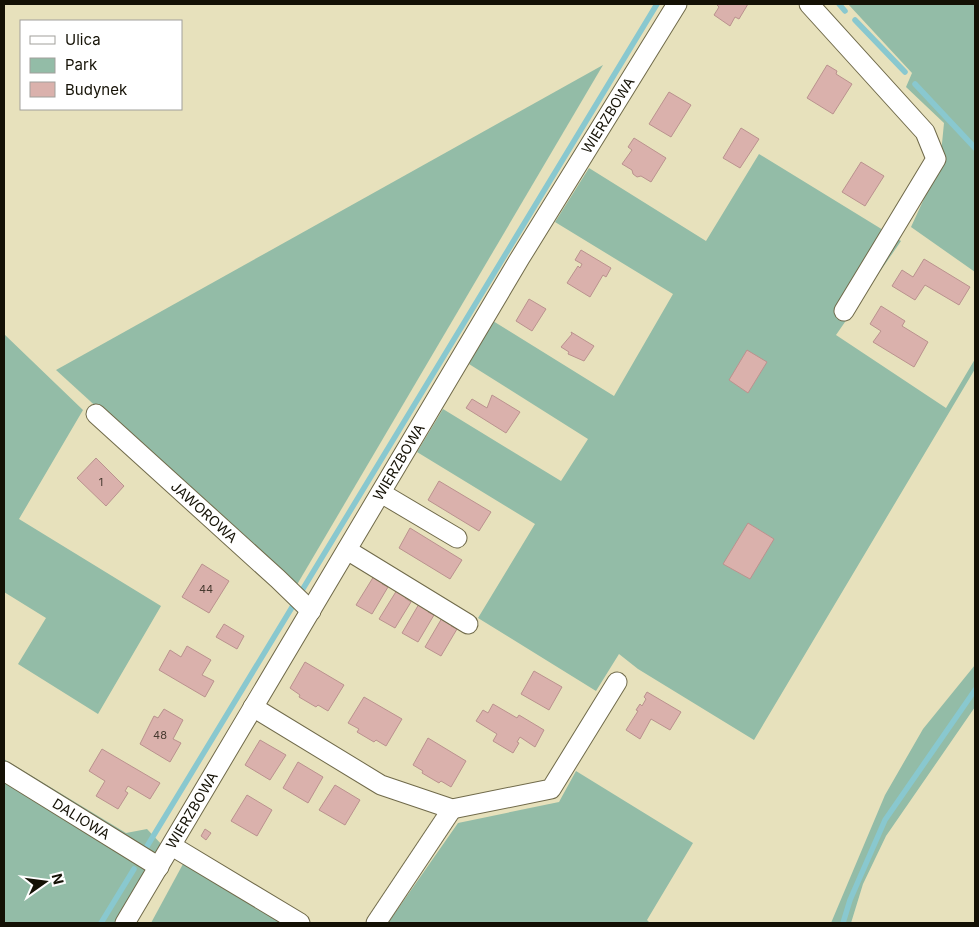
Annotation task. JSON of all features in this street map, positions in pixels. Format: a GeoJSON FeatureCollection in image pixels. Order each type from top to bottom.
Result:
{"type":"FeatureCollection","features":[{"type":"Feature","properties":{"kind":"street","name":"WIERZBOWA"},"geometry":{"type":"LineString","coordinates":[[125,923],[520,258],[677,4]]}},
{"type":"Feature","properties":{"kind":"street"},"geometry":{"type":"LineString","coordinates":[[809,4],[925,132],[936,159],[844,311]]}},
{"type":"Feature","properties":{"kind":"street","name":"JAWOROWA"},"geometry":{"type":"LineString","coordinates":[[96,414],[311,611]]}},
{"type":"Feature","properties":{"kind":"street"},"geometry":{"type":"LineString","coordinates":[[381,493],[457,538]]}},
{"type":"Feature","properties":{"kind":"street"},"geometry":{"type":"LineString","coordinates":[[347,550],[468,624]]}},
{"type":"Feature","properties":{"kind":"street"},"geometry":{"type":"LineString","coordinates":[[253,707],[381,785],[452,809],[552,790],[617,682]]}},
{"type":"Feature","properties":{"kind":"street","name":"DALIOWA"},"geometry":{"type":"LineString","coordinates":[[4,771],[160,867]]}},
{"type":"Feature","properties":{"kind":"street"},"geometry":{"type":"LineString","coordinates":[[376,923],[452,809]]}},
{"type":"Feature","properties":{"kind":"street"},"geometry":{"type":"LineString","coordinates":[[172,846],[300,923]]}},
{"type":"Feature","properties":{"kind":"green space"},"geometry":{"type":"Polygon","coordinates":[[[848,4],[975,4],[975,272],[911,227],[940,164],[944,123],[906,87],[912,73],[848,4]]]}},
{"type":"Feature","properties":{"kind":"green space"},"geometry":{"type":"Polygon","coordinates":[[[603,65],[295,588],[56,370],[603,65]]]}},
{"type":"Feature","properties":{"kind":"green space"},"geometry":{"type":"Polygon","coordinates":[[[759,154],[901,241],[836,335],[946,408],[975,359],[975,369],[754,740],[638,669],[619,654],[596,691],[478,618],[535,524],[417,452],[443,409],[561,481],[588,439],[469,364],[493,321],[614,396],[673,294],[555,222],[589,168],[706,241],[759,154]]]}},
{"type":"Feature","properties":{"kind":"green space"},"geometry":{"type":"Polygon","coordinates":[[[4,334],[83,410],[19,519],[161,606],[98,714],[18,664],[46,618],[4,592],[4,334]]]}},
{"type":"Feature","properties":{"kind":"green space"},"geometry":{"type":"Polygon","coordinates":[[[975,665],[975,707],[886,836],[863,884],[851,923],[831,923],[885,795],[923,729],[975,665]]]}},
{"type":"Feature","properties":{"kind":"green space"},"geometry":{"type":"Polygon","coordinates":[[[4,759],[126,833],[147,829],[164,847],[118,923],[4,923],[4,759]]]}},
{"type":"Feature","properties":{"kind":"green space"},"geometry":{"type":"Polygon","coordinates":[[[576,771],[693,843],[647,920],[650,923],[388,923],[458,823],[559,802],[576,771]]]}},
{"type":"Feature","properties":{"kind":"green space"},"geometry":{"type":"Polygon","coordinates":[[[183,864],[286,923],[151,923],[183,864]]]}},
{"type":"Feature","properties":{"kind":"building"},"geometry":{"type":"Polygon","coordinates":[[[716,4],[748,4],[739,19],[735,17],[730,26],[714,15],[719,7],[716,4]]]}},
{"type":"Feature","properties":{"kind":"building"},"geometry":{"type":"Polygon","coordinates":[[[827,65],[837,71],[836,74],[852,84],[833,114],[807,98],[827,65]]]}},
{"type":"Feature","properties":{"kind":"building"},"geometry":{"type":"Polygon","coordinates":[[[669,92],[691,105],[671,137],[649,124],[669,92]]]}},
{"type":"Feature","properties":{"kind":"building"},"geometry":{"type":"Polygon","coordinates":[[[741,128],[759,139],[740,168],[723,158],[741,128]]]}},
{"type":"Feature","properties":{"kind":"building"},"geometry":{"type":"Polygon","coordinates":[[[634,138],[666,158],[651,182],[641,176],[637,177],[633,174],[632,170],[622,164],[632,150],[628,147],[634,138]]]}},
{"type":"Feature","properties":{"kind":"building"},"geometry":{"type":"Polygon","coordinates":[[[861,162],[884,176],[865,206],[842,192],[861,162]]]}},
{"type":"Feature","properties":{"kind":"building"},"geometry":{"type":"Polygon","coordinates":[[[581,250],[611,268],[606,277],[603,275],[590,297],[567,283],[578,266],[580,268],[582,264],[575,260],[581,250]]]}},
{"type":"Feature","properties":{"kind":"building"},"geometry":{"type":"Polygon","coordinates":[[[924,259],[970,287],[959,305],[925,285],[915,300],[892,286],[902,270],[913,277],[924,259]]]}},
{"type":"Feature","properties":{"kind":"building"},"geometry":{"type":"Polygon","coordinates":[[[529,299],[546,309],[532,331],[516,321],[529,299]]]}},
{"type":"Feature","properties":{"kind":"building"},"geometry":{"type":"Polygon","coordinates":[[[881,306],[905,321],[902,326],[928,342],[914,367],[873,342],[881,331],[870,324],[881,306]]]}},
{"type":"Feature","properties":{"kind":"building"},"geometry":{"type":"Polygon","coordinates":[[[571,332],[594,346],[584,361],[568,354],[569,352],[561,347],[572,334],[571,332]]]}},
{"type":"Feature","properties":{"kind":"building"},"geometry":{"type":"Polygon","coordinates":[[[747,350],[767,362],[748,393],[729,380],[747,350]]]}},
{"type":"Feature","properties":{"kind":"building"},"geometry":{"type":"Polygon","coordinates":[[[492,395],[520,412],[506,433],[466,408],[472,399],[487,408],[492,395]]]}},
{"type":"Feature","properties":{"kind":"building"},"geometry":{"type":"Polygon","coordinates":[[[96,458],[124,486],[106,506],[77,478],[96,458]]]}},
{"type":"Feature","properties":{"kind":"building"},"geometry":{"type":"Polygon","coordinates":[[[439,481],[491,512],[479,531],[428,500],[439,481]]]}},
{"type":"Feature","properties":{"kind":"building"},"geometry":{"type":"Polygon","coordinates":[[[748,523],[774,539],[750,579],[723,564],[748,523]]]}},
{"type":"Feature","properties":{"kind":"building"},"geometry":{"type":"Polygon","coordinates":[[[410,528],[462,560],[450,579],[399,548],[410,528]]]}},
{"type":"Feature","properties":{"kind":"building"},"geometry":{"type":"Polygon","coordinates":[[[202,564],[229,581],[209,613],[182,597],[202,564]]]}},
{"type":"Feature","properties":{"kind":"building"},"geometry":{"type":"Polygon","coordinates":[[[374,576],[388,587],[372,614],[356,605],[374,576]]]}},
{"type":"Feature","properties":{"kind":"building"},"geometry":{"type":"Polygon","coordinates":[[[397,590],[407,596],[405,598],[411,602],[395,628],[379,619],[397,590]]]}},
{"type":"Feature","properties":{"kind":"building"},"geometry":{"type":"Polygon","coordinates":[[[419,604],[430,610],[428,612],[434,615],[418,642],[402,633],[419,604]]]}},
{"type":"Feature","properties":{"kind":"building"},"geometry":{"type":"Polygon","coordinates":[[[442,618],[453,624],[451,626],[457,629],[441,656],[425,647],[442,618]]]}},
{"type":"Feature","properties":{"kind":"building"},"geometry":{"type":"Polygon","coordinates":[[[224,624],[244,636],[237,649],[216,637],[224,624]]]}},
{"type":"Feature","properties":{"kind":"building"},"geometry":{"type":"Polygon","coordinates":[[[187,646],[211,660],[202,675],[214,681],[205,697],[159,670],[170,650],[181,657],[187,646]]]}},
{"type":"Feature","properties":{"kind":"building"},"geometry":{"type":"Polygon","coordinates":[[[305,662],[344,685],[328,711],[318,705],[316,707],[299,697],[300,695],[290,688],[305,662]]]}},
{"type":"Feature","properties":{"kind":"building"},"geometry":{"type":"Polygon","coordinates":[[[534,671],[562,687],[549,710],[521,694],[534,671]]]}},
{"type":"Feature","properties":{"kind":"building"},"geometry":{"type":"Polygon","coordinates":[[[647,692],[681,712],[670,730],[651,719],[640,739],[626,730],[638,711],[636,710],[640,704],[642,706],[646,699],[644,697],[647,692]]]}},
{"type":"Feature","properties":{"kind":"building"},"geometry":{"type":"Polygon","coordinates":[[[364,697],[402,719],[386,746],[376,740],[374,742],[357,732],[359,729],[348,723],[364,697]]]}},
{"type":"Feature","properties":{"kind":"building"},"geometry":{"type":"Polygon","coordinates":[[[493,704],[517,718],[519,715],[544,730],[535,747],[520,737],[513,753],[493,741],[497,734],[476,721],[483,710],[488,713],[493,704]]]}},
{"type":"Feature","properties":{"kind":"building"},"geometry":{"type":"Polygon","coordinates":[[[164,709],[183,720],[173,739],[181,743],[170,762],[140,744],[154,716],[158,718],[164,709]]]}},
{"type":"Feature","properties":{"kind":"building"},"geometry":{"type":"Polygon","coordinates":[[[428,738],[466,761],[451,787],[441,781],[439,783],[413,765],[428,738]]]}},
{"type":"Feature","properties":{"kind":"building"},"geometry":{"type":"Polygon","coordinates":[[[260,740],[286,755],[270,780],[245,765],[260,740]]]}},
{"type":"Feature","properties":{"kind":"building"},"geometry":{"type":"Polygon","coordinates":[[[102,749],[160,783],[150,799],[128,786],[125,791],[128,793],[118,809],[96,796],[105,781],[89,771],[102,749]]]}},
{"type":"Feature","properties":{"kind":"building"},"geometry":{"type":"Polygon","coordinates":[[[298,762],[323,777],[308,803],[283,788],[298,762]]]}},
{"type":"Feature","properties":{"kind":"building"},"geometry":{"type":"Polygon","coordinates":[[[335,785],[360,800],[345,825],[319,810],[335,785]]]}},
{"type":"Feature","properties":{"kind":"building"},"geometry":{"type":"Polygon","coordinates":[[[247,795],[272,810],[257,836],[231,821],[247,795]]]}},
{"type":"Feature","properties":{"kind":"building"},"geometry":{"type":"Polygon","coordinates":[[[205,829],[211,833],[206,840],[201,836],[205,829]]]}},
{"type":"Feature","properties":{"kind":"waterway"},"geometry":{"type":"LineString","coordinates":[[301,592],[657,4]]}},
{"type":"Feature","properties":{"kind":"waterway"},"geometry":{"type":"LineString","coordinates":[[839,4],[845,11]]}},
{"type":"Feature","properties":{"kind":"waterway"},"geometry":{"type":"LineString","coordinates":[[855,20],[905,72]]}},
{"type":"Feature","properties":{"kind":"waterway"},"geometry":{"type":"LineString","coordinates":[[915,84],[975,148]]}},
{"type":"Feature","properties":{"kind":"waterway"},"geometry":{"type":"LineString","coordinates":[[146,848],[294,604]]}},
{"type":"Feature","properties":{"kind":"waterway"},"geometry":{"type":"LineString","coordinates":[[843,923],[850,900],[885,820],[975,690]]}},
{"type":"Feature","properties":{"kind":"waterway"},"geometry":{"type":"LineString","coordinates":[[101,923],[134,869]]}}]}
